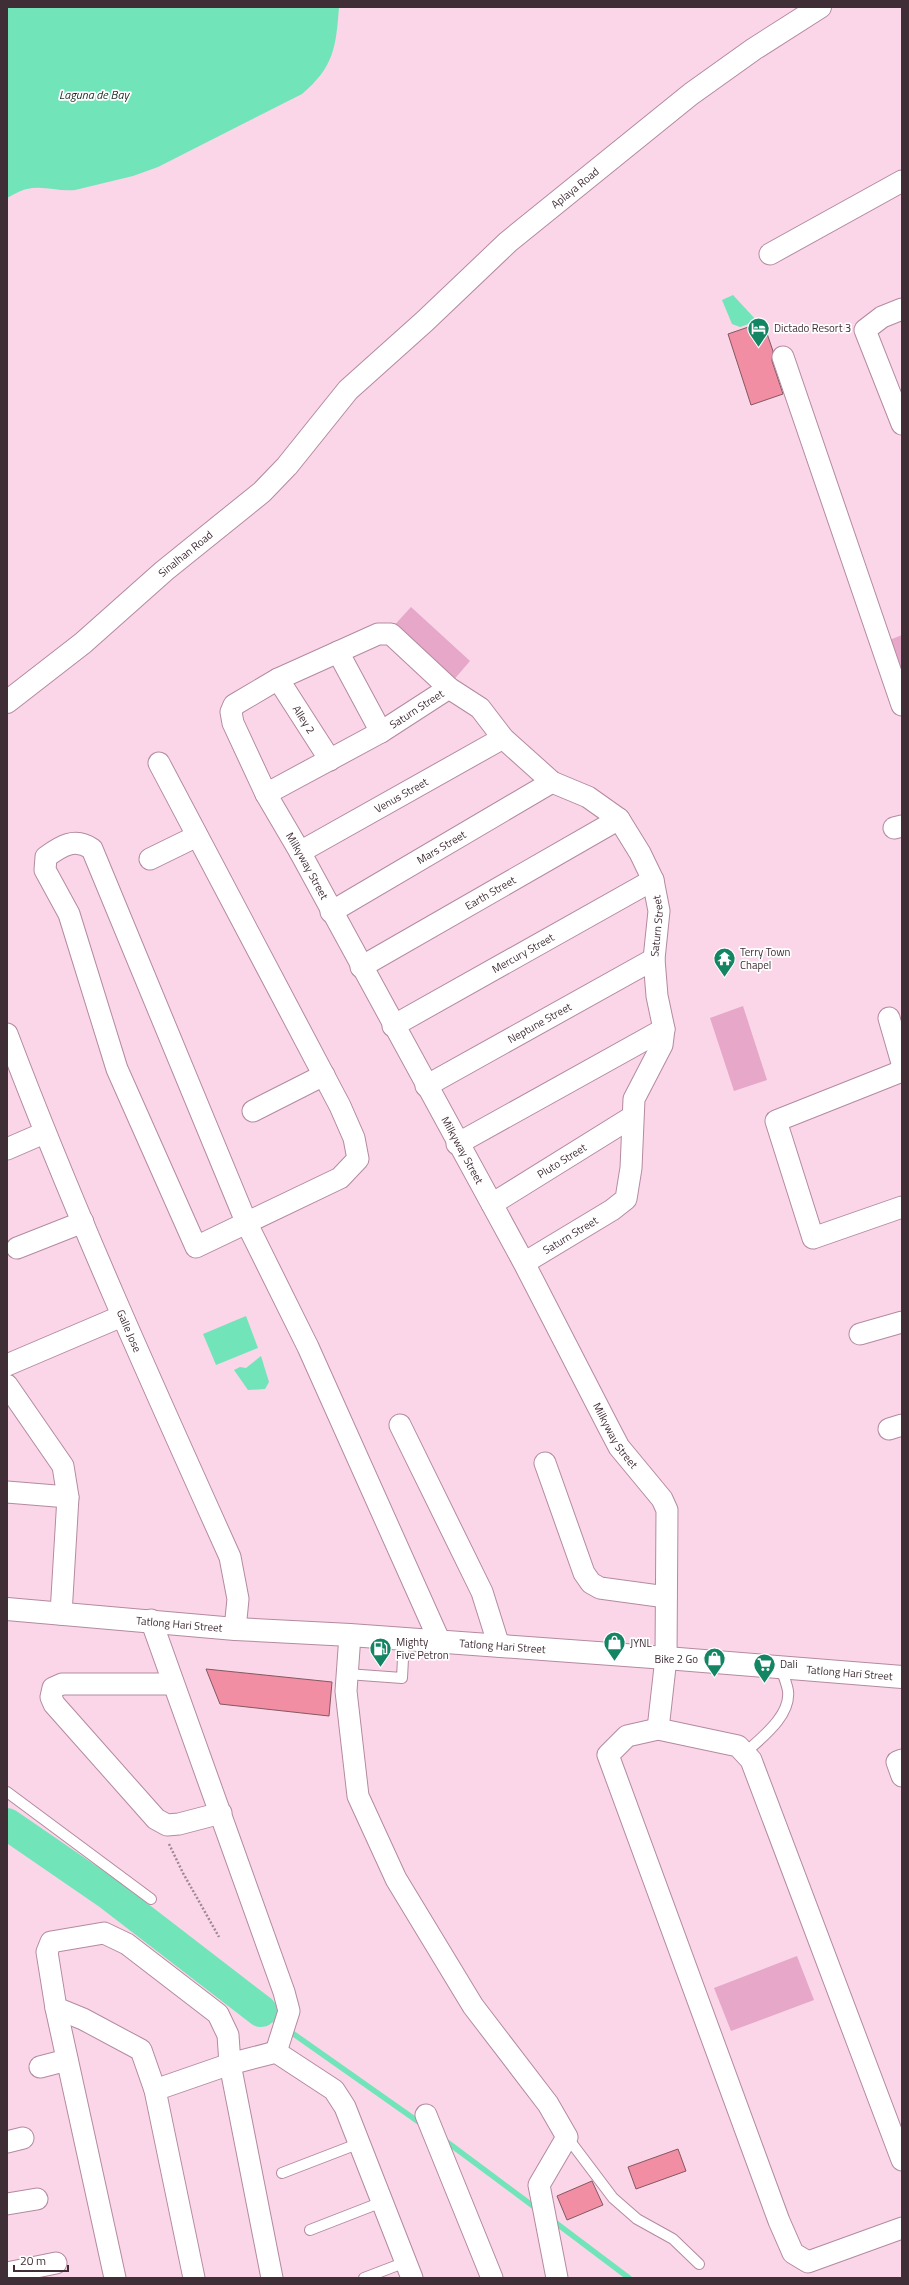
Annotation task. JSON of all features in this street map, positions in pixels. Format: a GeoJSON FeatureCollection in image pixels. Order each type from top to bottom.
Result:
{"type":"FeatureCollection","features":[{"type":"Feature","properties":{"kind":"street","name":"Aplaya Road"},"geometry":{"type":"LineString","coordinates":[[348,390],[425,322],[508,242],[608,160],[691,94],[754,49],[820,7]]}},
{"type":"Feature","properties":{"kind":"street"},"geometry":{"type":"LineString","coordinates":[[770,254],[902,181]]}},
{"type":"Feature","properties":{"kind":"street"},"geometry":{"type":"LineString","coordinates":[[902,309],[882,317],[865,330],[902,424]]}},
{"type":"Feature","properties":{"kind":"street"},"geometry":{"type":"LineString","coordinates":[[783,357],[902,705]]}},
{"type":"Feature","properties":{"kind":"street","name":"Sinalhan Road"},"geometry":{"type":"LineString","coordinates":[[7,702],[83,643],[164,571],[262,492],[288,466],[348,390]]}},
{"type":"Feature","properties":{"kind":"street"},"geometry":{"type":"LineString","coordinates":[[278,679],[378,634],[391,634],[449,688]]}},
{"type":"Feature","properties":{"kind":"street"},"geometry":{"type":"LineString","coordinates":[[338,652],[381,732]]}},
{"type":"Feature","properties":{"kind":"street","name":"Milkyway Street"},"geometry":{"type":"LineString","coordinates":[[278,679],[234,705],[231,712],[233,723],[266,794],[300,852],[457,1144],[524,1263],[619,1447],[662,1499],[667,1510],[666,1658],[658,1729]]}},
{"type":"Feature","properties":{"kind":"street","name":"Alley 2"},"geometry":{"type":"LineString","coordinates":[[278,679],[330,760]]}},
{"type":"Feature","properties":{"kind":"street","name":"Saturn Street"},"geometry":{"type":"LineString","coordinates":[[266,794],[381,732],[449,688],[480,708],[503,738],[552,782],[588,797],[619,819],[640,853],[652,880],[659,911],[654,960],[656,996],[664,1029],[662,1045],[634,1099],[632,1117],[632,1168],[626,1199],[612,1210],[524,1263]]}},
{"type":"Feature","properties":{"kind":"street","name":"Venus Street"},"geometry":{"type":"LineString","coordinates":[[300,852],[503,738]]}},
{"type":"Feature","properties":{"kind":"street"},"geometry":{"type":"LineString","coordinates":[[158,763],[324,1075],[354,1138],[358,1159],[340,1178],[247,1224],[196,1247],[117,1069],[69,914],[45,870],[46,857],[58,848],[73,842],[85,844],[92,849],[247,1224],[308,1346],[440,1642]]}},
{"type":"Feature","properties":{"kind":"street","name":"Mars Street"},"geometry":{"type":"LineString","coordinates":[[331,912],[552,782]]}},
{"type":"Feature","properties":{"kind":"street","name":"Earth Street"},"geometry":{"type":"LineString","coordinates":[[361,967],[619,819]]}},
{"type":"Feature","properties":{"kind":"street"},"geometry":{"type":"LineString","coordinates":[[150,858],[197,836]]}},
{"type":"Feature","properties":{"kind":"street","name":"Mercury Street"},"geometry":{"type":"LineString","coordinates":[[393,1026],[652,880]]}},
{"type":"Feature","properties":{"kind":"street","name":"Neptune Street"},"geometry":{"type":"LineString","coordinates":[[426,1086],[654,960]]}},
{"type":"Feature","properties":{"kind":"street"},"geometry":{"type":"LineString","coordinates":[[889,1018],[902,1064]]}},
{"type":"Feature","properties":{"kind":"street"},"geometry":{"type":"LineString","coordinates":[[457,1144],[664,1029]]}},
{"type":"Feature","properties":{"kind":"street","name":"Galle Jose"},"geometry":{"type":"LineString","coordinates":[[7,1034],[44,1133],[122,1316],[230,1557],[238,1599],[235,1629]]}},
{"type":"Feature","properties":{"kind":"street"},"geometry":{"type":"LineString","coordinates":[[902,1071],[776,1121],[813,1238],[902,1207]]}},
{"type":"Feature","properties":{"kind":"street"},"geometry":{"type":"LineString","coordinates":[[253,1111],[324,1075]]}},
{"type":"Feature","properties":{"kind":"street","name":"Pluto Street"},"geometry":{"type":"LineString","coordinates":[[492,1204],[632,1117]]}},
{"type":"Feature","properties":{"kind":"street"},"geometry":{"type":"LineString","coordinates":[[7,1149],[44,1133]]}},
{"type":"Feature","properties":{"kind":"street"},"geometry":{"type":"LineString","coordinates":[[17,1248],[83,1222]]}},
{"type":"Feature","properties":{"kind":"street"},"geometry":{"type":"LineString","coordinates":[[7,1365],[122,1316]]}},
{"type":"Feature","properties":{"kind":"street"},"geometry":{"type":"LineString","coordinates":[[860,1334],[902,1322]]}},
{"type":"Feature","properties":{"kind":"street"},"geometry":{"type":"LineString","coordinates":[[7,1385],[63,1466],[68,1497],[61,1614]]}},
{"type":"Feature","properties":{"kind":"street"},"geometry":{"type":"LineString","coordinates":[[400,1425],[482,1592],[500,1646]]}},
{"type":"Feature","properties":{"kind":"street"},"geometry":{"type":"LineString","coordinates":[[546,1463],[584,1572],[591,1583],[600,1588],[666,1598]]}},
{"type":"Feature","properties":{"kind":"street"},"geometry":{"type":"LineString","coordinates":[[7,1492],[68,1497]]}},
{"type":"Feature","properties":{"kind":"street","name":"Tatlong Hari Street"},"geometry":{"type":"LineString","coordinates":[[7,1609],[151,1620],[235,1629],[350,1635],[666,1658],[902,1678]]}},
{"type":"Feature","properties":{"kind":"street"},"geometry":{"type":"LineString","coordinates":[[151,1620],[172,1684],[221,1813],[289,2011],[278,2046]]}},
{"type":"Feature","properties":{"kind":"street"},"geometry":{"type":"LineString","coordinates":[[350,1635],[346,1691],[358,1796],[396,1879],[473,2006],[548,2104],[567,2137],[539,2185],[558,2278]]}},
{"type":"Feature","properties":{"kind":"street"},"geometry":{"type":"LineString","coordinates":[[172,1684],[62,1684],[53,1688],[51,1697],[54,1704],[156,1819],[167,1825],[179,1824],[221,1813]]}},
{"type":"Feature","properties":{"kind":"street"},"geometry":{"type":"LineString","coordinates":[[902,2160],[751,1760],[738,1746],[658,1729],[627,1736],[608,1755],[779,2221],[793,2253],[808,2262],[902,2228]]}},
{"type":"Feature","properties":{"kind":"street"},"geometry":{"type":"LineString","coordinates":[[902,1760],[897,1762],[902,1776]]}},
{"type":"Feature","properties":{"kind":"street"},"geometry":{"type":"LineString","coordinates":[[115,2278],[56,2008],[47,1952],[51,1942],[104,1932],[127,1944],[218,2014],[228,2035],[230,2064],[272,2278]]}},
{"type":"Feature","properties":{"kind":"street"},"geometry":{"type":"LineString","coordinates":[[56,2008],[83,2019],[141,2050],[155,2090],[194,2278]]}},
{"type":"Feature","properties":{"kind":"street"},"geometry":{"type":"LineString","coordinates":[[155,2090],[278,2046]]}},
{"type":"Feature","properties":{"kind":"street"},"geometry":{"type":"LineString","coordinates":[[278,2046],[334,2090],[346,2107],[409,2270]]}},
{"type":"Feature","properties":{"kind":"street"},"geometry":{"type":"LineString","coordinates":[[40,2066],[67,2060]]}},
{"type":"Feature","properties":{"kind":"street"},"geometry":{"type":"LineString","coordinates":[[426,2114],[492,2278]]}},
{"type":"Feature","properties":{"kind":"street"},"geometry":{"type":"LineString","coordinates":[[7,2204],[37,2198]]}},
{"type":"Feature","properties":{"kind":"street"},"geometry":{"type":"LineString","coordinates":[[7,2273],[56,2263]]}},
{"type":"Feature","properties":{"kind":"lane"},"geometry":{"type":"LineString","coordinates":[[347,1674],[402,1678],[404,1640]]}},
{"type":"Feature","properties":{"kind":"lane"},"geometry":{"type":"LineString","coordinates":[[745,1753],[776,1721],[786,1705],[788,1692],[780,1668]]}},
{"type":"Feature","properties":{"kind":"lane"},"geometry":{"type":"LineString","coordinates":[[7,1792],[151,1899]]}},
{"type":"Feature","properties":{"kind":"lane"},"geometry":{"type":"LineString","coordinates":[[567,2137],[613,2198],[637,2219],[673,2239],[699,2264]]}},
{"type":"Feature","properties":{"kind":"lane"},"geometry":{"type":"LineString","coordinates":[[282,2173],[360,2143]]}},
{"type":"Feature","properties":{"kind":"lane"},"geometry":{"type":"LineString","coordinates":[[310,2230],[382,2202]]}},
{"type":"Feature","properties":{"kind":"lane"},"geometry":{"type":"LineString","coordinates":[[364,2278],[409,2270]]}},
{"type":"Feature","properties":{"kind":"path"},"geometry":{"type":"LineString","coordinates":[[167,1825],[167,1839],[218,1937]]}},
{"type":"Feature","properties":{"kind":"shaded area"},"geometry":{"type":"Polygon","coordinates":[[[411,607],[470,661],[451,683],[391,629],[411,607]]]}},
{"type":"Feature","properties":{"kind":"shaded area"},"geometry":{"type":"Polygon","coordinates":[[[902,635],[902,686],[887,641],[902,635]]]}},
{"type":"Feature","properties":{"kind":"shaded area"},"geometry":{"type":"Polygon","coordinates":[[[743,1006],[767,1080],[734,1091],[710,1018],[743,1006]]]}},
{"type":"Feature","properties":{"kind":"shaded area"},"geometry":{"type":"Polygon","coordinates":[[[797,1956],[814,2000],[731,2031],[714,1988],[797,1956]]]}},
{"type":"Feature","properties":{"kind":"water","name":"Laguna de Bay"},"geometry":{"type":"Polygon","coordinates":[[[7,7],[339,7],[334,45],[327,65],[321,75],[302,94],[158,167],[133,176],[75,190],[39,188],[27,189],[7,198],[7,7]]]}},
{"type":"Feature","properties":{"kind":"water"},"geometry":{"type":"Polygon","coordinates":[[[733,295],[757,321],[740,327],[732,324],[722,300],[733,295]]]}},
{"type":"Feature","properties":{"kind":"water"},"geometry":{"type":"Polygon","coordinates":[[[246,1316],[258,1348],[216,1365],[203,1334],[246,1316]]]}},
{"type":"Feature","properties":{"kind":"water"},"geometry":{"type":"Polygon","coordinates":[[[261,1356],[269,1382],[265,1389],[248,1390],[234,1370],[240,1367],[246,1368],[261,1356]]]}},
{"type":"Feature","properties":{"kind":"building"},"geometry":{"type":"Polygon","coordinates":[[[763,322],[773,351],[772,361],[783,394],[751,405],[728,334],[763,322]]]}},
{"type":"Feature","properties":{"kind":"building"},"geometry":{"type":"Polygon","coordinates":[[[206,1669],[332,1682],[329,1716],[220,1704],[206,1669]]]}},
{"type":"Feature","properties":{"kind":"building"},"geometry":{"type":"Polygon","coordinates":[[[678,2149],[686,2171],[636,2189],[628,2167],[678,2149]]]}},
{"type":"Feature","properties":{"kind":"building"},"geometry":{"type":"Polygon","coordinates":[[[592,2181],[603,2205],[567,2220],[557,2196],[592,2181]]]}},
{"type":"Feature","properties":{"kind":"waterway"},"geometry":{"type":"LineString","coordinates":[[7,1824],[109,1894],[261,2011]]}},
{"type":"Feature","properties":{"kind":"waterway"},"geometry":{"type":"LineString","coordinates":[[261,2011],[281,2025]]}},
{"type":"Feature","properties":{"kind":"waterway"},"geometry":{"type":"LineString","coordinates":[[288,2030],[423,2125]]}},
{"type":"Feature","properties":{"kind":"waterway"},"geometry":{"type":"LineString","coordinates":[[443,2139],[537,2209]]}},
{"type":"Feature","properties":{"kind":"waterway"},"geometry":{"type":"LineString","coordinates":[[552,2220],[629,2278]]}},
{"type":"Feature","properties":{"kind":"place","name":"Dictado Resort 3"},"geometry":{"type":"Point","coordinates":[759,348]}},
{"type":"Feature","properties":{"kind":"place","name":"Terry Town Chapel"},"geometry":{"type":"Point","coordinates":[725,978]}},
{"type":"Feature","properties":{"kind":"place","name":"JYNL"},"geometry":{"type":"Point","coordinates":[614,1662]}},
{"type":"Feature","properties":{"kind":"place","name":"Mighty Five Petron"},"geometry":{"type":"Point","coordinates":[381,1668]}},
{"type":"Feature","properties":{"kind":"place","name":"Bike 2 Go"},"geometry":{"type":"Point","coordinates":[714,1678]}},
{"type":"Feature","properties":{"kind":"place","name":"Dali"},"geometry":{"type":"Point","coordinates":[764,1684]}}]}
